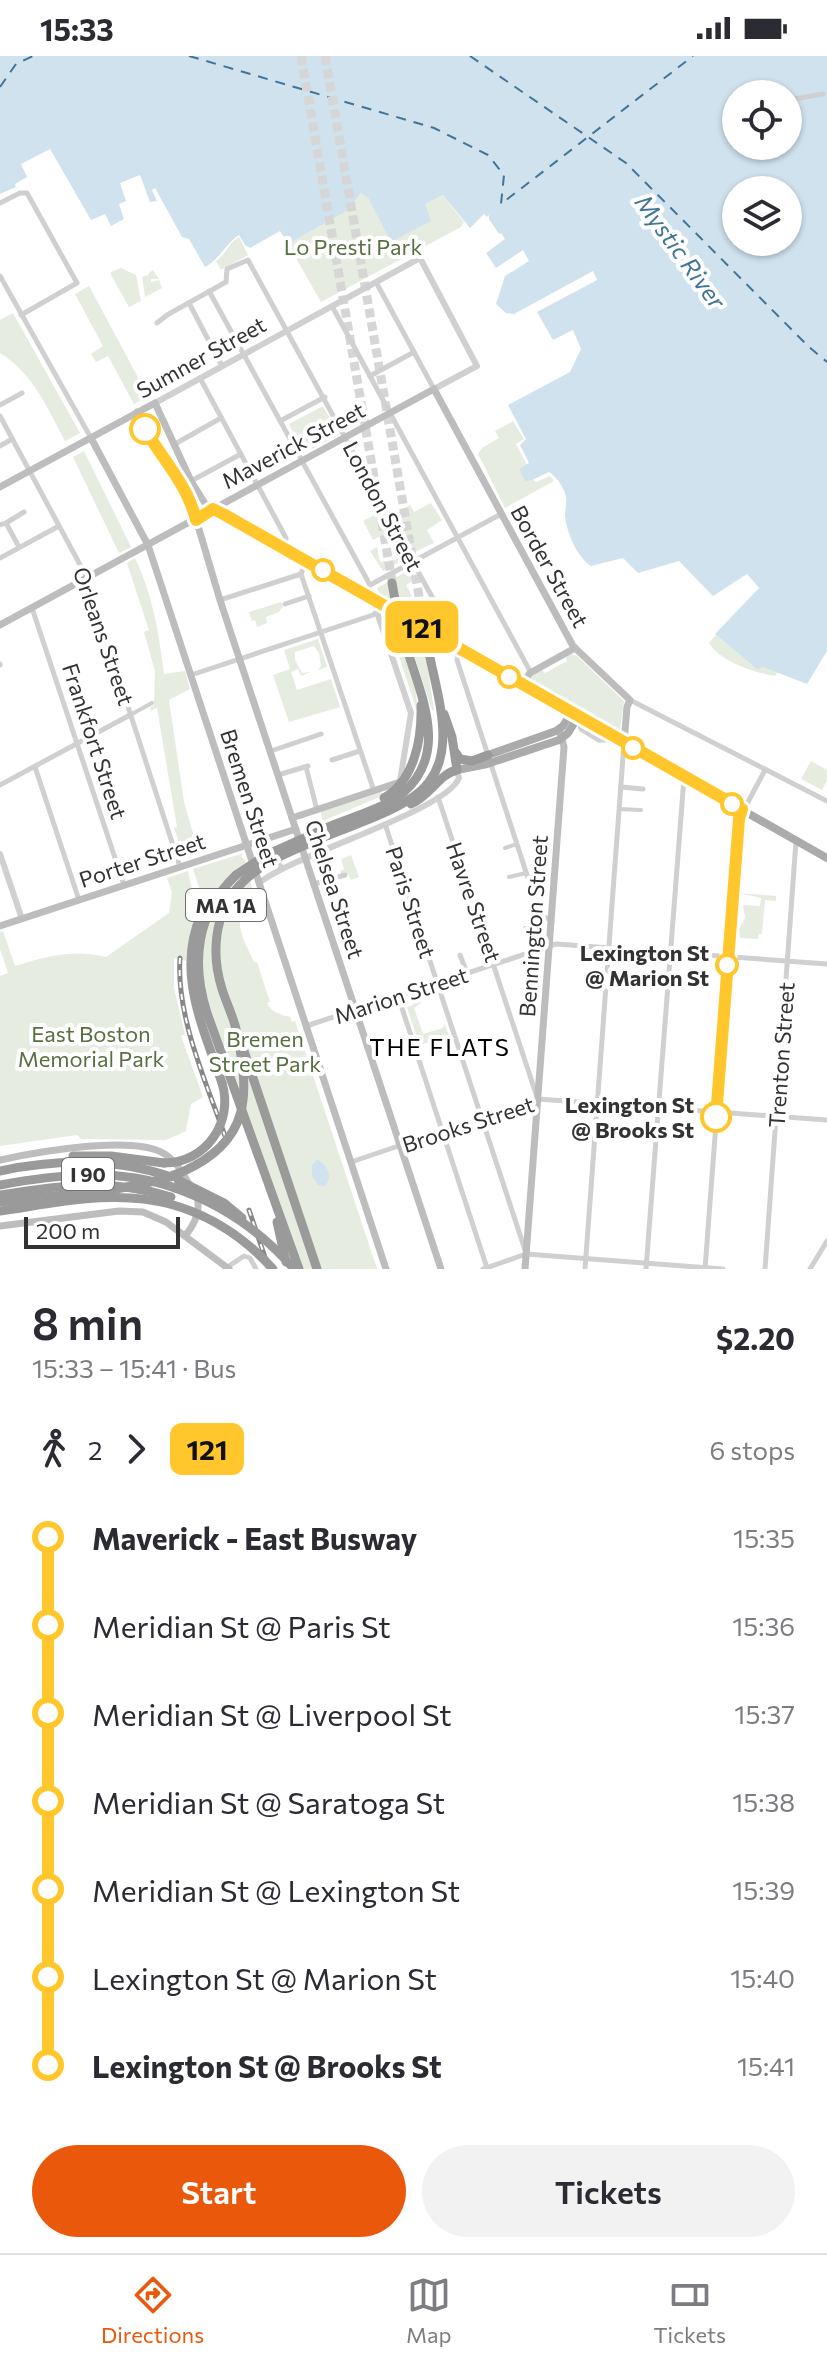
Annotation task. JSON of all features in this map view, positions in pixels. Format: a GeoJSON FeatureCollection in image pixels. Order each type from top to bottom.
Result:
{"type":"FeatureCollection","features":[{"type":"Feature","properties":{"kind":"highway","name":"MA 1A"},"geometry":{"type":"LineString","coordinates":[[317,1269],[222,991],[216,961],[217,933],[226,905],[238,886],[258,869],[402,793],[421,769],[430,732],[428,716],[404,640],[392,583]]}},
{"type":"Feature","properties":{"kind":"highway","name":"MA 1A"},"geometry":{"type":"LineString","coordinates":[[193,962],[194,933],[204,910],[213,895],[236,875],[266,855],[407,801],[431,780],[443,747],[427,642]]}},
{"type":"Feature","properties":{"kind":"highway"},"geometry":{"type":"LineString","coordinates":[[367,810],[390,794],[400,782],[418,746],[421,694]]}},
{"type":"Feature","properties":{"kind":"highway"},"geometry":{"type":"LineString","coordinates":[[361,821],[378,818],[420,800],[433,790],[446,773],[457,770],[449,726],[437,700]]}},
{"type":"Feature","properties":{"kind":"highway"},"geometry":{"type":"LineString","coordinates":[[455,750],[459,758],[468,762],[489,759]]}},
{"type":"Feature","properties":{"kind":"highway"},"geometry":{"type":"LineString","coordinates":[[11,1169],[30,1162],[81,1156],[111,1156],[164,1163],[182,1161],[195,1155],[215,1136],[225,1112],[222,1083],[194,1003],[193,962]]}},
{"type":"Feature","properties":{"kind":"highway"},"geometry":{"type":"LineString","coordinates":[[193,962],[294,1269]]}},
{"type":"Feature","properties":{"kind":"highway"},"geometry":{"type":"LineString","coordinates":[[0,1202],[158,1180],[185,1170],[214,1152],[233,1130],[244,1101],[244,1077],[235,1028]]}},
{"type":"Feature","properties":{"kind":"highway"},"geometry":{"type":"LineString","coordinates":[[0,1171],[62,1162],[97,1162],[139,1168],[228,1224],[273,1269]]}},
{"type":"Feature","properties":{"kind":"highway","name":"I 90"},"geometry":{"type":"LineString","coordinates":[[0,1185],[50,1176],[96,1174],[140,1179],[173,1192]]}},
{"type":"Feature","properties":{"kind":"highway"},"geometry":{"type":"LineString","coordinates":[[0,1195],[88,1183],[173,1192],[235,1209],[252,1230],[294,1269]]}},
{"type":"Feature","properties":{"kind":"highway","name":"I 90"},"geometry":{"type":"LineString","coordinates":[[0,1211],[173,1192]]}},
{"type":"Feature","properties":{"kind":"main road","name":"Maverick Street"},"geometry":{"type":"LineString","coordinates":[[0,625],[434,389]]}},
{"type":"Feature","properties":{"kind":"main road","name":"Border Street"},"geometry":{"type":"LineString","coordinates":[[434,389],[575,648],[630,700]]}},
{"type":"Feature","properties":{"kind":"main road","name":"Sumner Street"},"geometry":{"type":"LineString","coordinates":[[0,487],[155,403]]}},
{"type":"Feature","properties":{"kind":"main road"},"geometry":{"type":"LineString","coordinates":[[155,403],[204,503],[364,594],[380,607],[405,617],[827,858]]}},
{"type":"Feature","properties":{"kind":"main road","name":"Chelsea Street"},"geometry":{"type":"LineString","coordinates":[[137,412],[192,506],[220,600],[441,1269]]}},
{"type":"Feature","properties":{"kind":"main road"},"geometry":{"type":"LineString","coordinates":[[143,425],[151,415],[163,419]]}},
{"type":"Feature","properties":{"kind":"main road","name":"Bremen Street"},"geometry":{"type":"LineString","coordinates":[[91,438],[148,545],[251,844],[259,883],[386,1269]]}},
{"type":"Feature","properties":{"kind":"main road"},"geometry":{"type":"LineString","coordinates":[[522,685],[531,673],[575,648]]}},
{"type":"Feature","properties":{"kind":"main road"},"geometry":{"type":"LineString","coordinates":[[624,743],[630,700]]}},
{"type":"Feature","properties":{"kind":"main road"},"geometry":{"type":"LineString","coordinates":[[457,770],[561,734],[575,715]]}},
{"type":"Feature","properties":{"kind":"main road","name":"Bennington Street"},"geometry":{"type":"LineString","coordinates":[[525,1269],[564,747],[561,734]]}},
{"type":"Feature","properties":{"kind":"main road"},"geometry":{"type":"LineString","coordinates":[[292,818],[400,782]]}},
{"type":"Feature","properties":{"kind":"main road","name":"Porter Street"},"geometry":{"type":"LineString","coordinates":[[0,926],[296,829]]}},
{"type":"Feature","properties":{"kind":"main road"},"geometry":{"type":"LineString","coordinates":[[0,1160],[67,1148],[138,1146],[160,1151],[177,1164],[197,1196],[199,1204],[195,1223],[185,1236]]}},
{"type":"Feature","properties":{"kind":"main road"},"geometry":{"type":"LineString","coordinates":[[0,1226],[135,1211],[159,1218],[229,1268]]}},
{"type":"Feature","properties":{"kind":"street"},"geometry":{"type":"LineString","coordinates":[[802,98],[823,94]]}},
{"type":"Feature","properties":{"kind":"street"},"geometry":{"type":"LineString","coordinates":[[0,203],[20,193],[27,193],[77,283],[21,315]]}},
{"type":"Feature","properties":{"kind":"street","name":"Sumner Street"},"geometry":{"type":"LineString","coordinates":[[155,403],[420,258],[477,366]]}},
{"type":"Feature","properties":{"kind":"street","name":"London Street"},"geometry":{"type":"LineString","coordinates":[[209,291],[226,282],[227,269],[248,260],[449,628],[448,642]]}},
{"type":"Feature","properties":{"kind":"street"},"geometry":{"type":"LineString","coordinates":[[0,276],[91,438]]}},
{"type":"Feature","properties":{"kind":"street","name":"Border Street"},"geometry":{"type":"LineString","coordinates":[[376,282],[434,389]]}},
{"type":"Feature","properties":{"kind":"street"},"geometry":{"type":"LineString","coordinates":[[157,323],[209,291],[370,585]]}},
{"type":"Feature","properties":{"kind":"street"},"geometry":{"type":"LineString","coordinates":[[189,303],[222,366]]}},
{"type":"Feature","properties":{"kind":"street"},"geometry":{"type":"LineString","coordinates":[[332,306],[531,673]]}},
{"type":"Feature","properties":{"kind":"street"},"geometry":{"type":"LineString","coordinates":[[370,376],[414,352]]}},
{"type":"Feature","properties":{"kind":"street","name":"Maverick Street"},"geometry":{"type":"LineString","coordinates":[[434,389],[477,366]]}},
{"type":"Feature","properties":{"kind":"street"},"geometry":{"type":"LineString","coordinates":[[200,378],[286,538],[285,548]]}},
{"type":"Feature","properties":{"kind":"street"},"geometry":{"type":"LineString","coordinates":[[0,405],[22,393]]}},
{"type":"Feature","properties":{"kind":"street"},"geometry":{"type":"LineString","coordinates":[[280,421],[325,397]]}},
{"type":"Feature","properties":{"kind":"street","name":"Orleans Street"},"geometry":{"type":"LineString","coordinates":[[0,416],[87,578],[130,715],[185,865]]}},
{"type":"Feature","properties":{"kind":"street"},"geometry":{"type":"LineString","coordinates":[[175,444],[221,418]]}},
{"type":"Feature","properties":{"kind":"street"},"geometry":{"type":"LineString","coordinates":[[0,446],[12,439]]}},
{"type":"Feature","properties":{"kind":"street"},"geometry":{"type":"LineString","coordinates":[[191,481],[241,454]]}},
{"type":"Feature","properties":{"kind":"street"},"geometry":{"type":"LineString","coordinates":[[19,547],[3,524],[24,512]]}},
{"type":"Feature","properties":{"kind":"street"},"geometry":{"type":"LineString","coordinates":[[364,594],[370,585],[501,514]]}},
{"type":"Feature","properties":{"kind":"street"},"geometry":{"type":"LineString","coordinates":[[0,558],[59,526]]}},
{"type":"Feature","properties":{"kind":"street"},"geometry":{"type":"LineString","coordinates":[[306,561],[301,574],[374,791]]}},
{"type":"Feature","properties":{"kind":"street"},"geometry":{"type":"LineString","coordinates":[[220,600],[301,574]]}},
{"type":"Feature","properties":{"kind":"street"},"geometry":{"type":"LineString","coordinates":[[285,604],[309,596]]}},
{"type":"Feature","properties":{"kind":"street"},"geometry":{"type":"LineString","coordinates":[[191,675],[373,615],[380,607]]}},
{"type":"Feature","properties":{"kind":"street"},"geometry":{"type":"LineString","coordinates":[[380,607],[411,713],[400,782]]}},
{"type":"Feature","properties":{"kind":"street","name":"Frankfort Street"},"geometry":{"type":"LineString","coordinates":[[32,608],[124,885]]}},
{"type":"Feature","properties":{"kind":"street"},"geometry":{"type":"LineString","coordinates":[[459,648],[457,660],[540,915],[551,920]]}},
{"type":"Feature","properties":{"kind":"street","name":"Border Street"},"geometry":{"type":"LineString","coordinates":[[630,700],[827,801]]}},
{"type":"Feature","properties":{"kind":"street"},"geometry":{"type":"LineString","coordinates":[[0,785],[152,703]]}},
{"type":"Feature","properties":{"kind":"street"},"geometry":{"type":"LineString","coordinates":[[271,751],[321,734]]}},
{"type":"Feature","properties":{"kind":"street"},"geometry":{"type":"LineString","coordinates":[[585,1269],[624,743]]}},
{"type":"Feature","properties":{"kind":"street"},"geometry":{"type":"LineString","coordinates":[[332,760],[360,751]]}},
{"type":"Feature","properties":{"kind":"street"},"geometry":{"type":"LineString","coordinates":[[35,767],[79,900]]}},
{"type":"Feature","properties":{"kind":"street"},"geometry":{"type":"LineString","coordinates":[[278,775],[307,767],[317,810]]}},
{"type":"Feature","properties":{"kind":"street"},"geometry":{"type":"LineString","coordinates":[[259,883],[282,868],[385,824],[438,797],[458,782],[457,770]]}},
{"type":"Feature","properties":{"kind":"street"},"geometry":{"type":"LineString","coordinates":[[705,1268],[739,819],[765,770]]}},
{"type":"Feature","properties":{"kind":"street"},"geometry":{"type":"LineString","coordinates":[[646,1266],[684,777]]}},
{"type":"Feature","properties":{"kind":"street"},"geometry":{"type":"LineString","coordinates":[[621,787],[643,789]]}},
{"type":"Feature","properties":{"kind":"street","name":"Havre Street"},"geometry":{"type":"LineString","coordinates":[[438,797],[538,1099]]}},
{"type":"Feature","properties":{"kind":"street"},"geometry":{"type":"LineString","coordinates":[[619,809],[641,810]]}},
{"type":"Feature","properties":{"kind":"street","name":"Paris Street"},"geometry":{"type":"LineString","coordinates":[[385,824],[526,1254]]}},
{"type":"Feature","properties":{"kind":"street","name":"Trenton Street"},"geometry":{"type":"LineString","coordinates":[[765,1269],[796,840]]}},
{"type":"Feature","properties":{"kind":"street"},"geometry":{"type":"LineString","coordinates":[[251,844],[282,868]]}},
{"type":"Feature","properties":{"kind":"street"},"geometry":{"type":"LineString","coordinates":[[505,848],[517,844]]}},
{"type":"Feature","properties":{"kind":"street"},"geometry":{"type":"LineString","coordinates":[[0,854],[22,919]]}},
{"type":"Feature","properties":{"kind":"street"},"geometry":{"type":"LineString","coordinates":[[509,877],[526,873]]}},
{"type":"Feature","properties":{"kind":"street"},"geometry":{"type":"LineString","coordinates":[[314,884],[345,875]]}},
{"type":"Feature","properties":{"kind":"street"},"geometry":{"type":"LineString","coordinates":[[525,928],[532,951]]}},
{"type":"Feature","properties":{"kind":"street","name":"Marion Street"},"geometry":{"type":"LineString","coordinates":[[306,1026],[558,944],[827,964]]}},
{"type":"Feature","properties":{"kind":"street"},"geometry":{"type":"LineString","coordinates":[[460,955],[467,973]]}},
{"type":"Feature","properties":{"kind":"street"},"geometry":{"type":"LineString","coordinates":[[398,996],[485,1268],[526,1254],[646,1266],[723,1269]]}},
{"type":"Feature","properties":{"kind":"street","name":"Brooks Street"},"geometry":{"type":"LineString","coordinates":[[351,1162],[538,1099],[827,1120]]}},
{"type":"Feature","properties":{"kind":"street"},"geometry":{"type":"LineString","coordinates":[[810,1269],[827,1241]]}},
{"type":"Feature","properties":{"kind":"street"},"geometry":{"type":"LineString","coordinates":[[229,1268],[238,1258],[247,1256],[256,1269]]}},
{"type":"Feature","properties":{"kind":"green space","name":"Lo Presti Park"},"geometry":{"type":"Polygon","coordinates":[[[361,193],[368,198],[391,241],[424,204],[443,195],[464,222],[461,227],[321,302],[288,244],[347,211],[361,193]]]}},
{"type":"Feature","properties":{"kind":"green space"},"geometry":{"type":"Polygon","coordinates":[[[239,237],[248,255],[221,270],[216,261],[239,237]]]}},
{"type":"Feature","properties":{"kind":"green space"},"geometry":{"type":"Polygon","coordinates":[[[121,268],[136,275],[141,301],[129,307],[111,275],[111,272],[121,268]]]}},
{"type":"Feature","properties":{"kind":"green space"},"geometry":{"type":"Polygon","coordinates":[[[153,270],[159,279],[151,279],[151,282],[159,280],[162,288],[145,297],[142,277],[149,276],[153,270]]]}},
{"type":"Feature","properties":{"kind":"green space"},"geometry":{"type":"Polygon","coordinates":[[[89,286],[148,396],[134,404],[108,356],[96,362],[91,354],[103,346],[75,294],[89,286]]]}},
{"type":"Feature","properties":{"kind":"green space"},"geometry":{"type":"Polygon","coordinates":[[[13,313],[80,433],[65,441],[31,381],[0,353],[0,320],[13,313]]]}},
{"type":"Feature","properties":{"kind":"green space"},"geometry":{"type":"Polygon","coordinates":[[[323,406],[339,435],[304,453],[289,424],[323,406]]]}},
{"type":"Feature","properties":{"kind":"green space"},"geometry":{"type":"Polygon","coordinates":[[[513,421],[524,439],[516,444],[527,465],[519,469],[536,482],[550,476],[554,481],[505,508],[478,454],[499,438],[495,431],[513,421]]]}},
{"type":"Feature","properties":{"kind":"green space"},"geometry":{"type":"Polygon","coordinates":[[[84,451],[131,547],[119,553],[73,457],[84,451]]]}},
{"type":"Feature","properties":{"kind":"green space"},"geometry":{"type":"Polygon","coordinates":[[[431,503],[442,520],[427,530],[434,543],[415,552],[395,514],[410,505],[414,512],[431,503]]]}},
{"type":"Feature","properties":{"kind":"green space"},"geometry":{"type":"Polygon","coordinates":[[[380,512],[390,531],[373,540],[363,521],[380,512]]]}},
{"type":"Feature","properties":{"kind":"green space"},"geometry":{"type":"Polygon","coordinates":[[[398,546],[405,559],[383,571],[370,551],[377,547],[380,562],[398,559],[398,546]]]}},
{"type":"Feature","properties":{"kind":"green space"},"geometry":{"type":"Polygon","coordinates":[[[135,558],[151,600],[164,674],[185,671],[190,689],[169,700],[184,802],[199,854],[185,859],[174,828],[177,827],[157,708],[151,711],[150,708],[154,705],[155,671],[144,632],[149,630],[127,563],[135,558]]]}},
{"type":"Feature","properties":{"kind":"green space"},"geometry":{"type":"Polygon","coordinates":[[[411,569],[416,579],[406,585],[412,596],[405,609],[380,595],[377,588],[411,569]]]}},
{"type":"Feature","properties":{"kind":"green space"},"geometry":{"type":"Polygon","coordinates":[[[281,602],[283,606],[279,612],[266,617],[267,623],[257,627],[255,620],[252,621],[249,612],[281,602]]]}},
{"type":"Feature","properties":{"kind":"green space"},"geometry":{"type":"Polygon","coordinates":[[[386,617],[396,620],[416,689],[417,711],[386,617]]]}},
{"type":"Feature","properties":{"kind":"green space"},"geometry":{"type":"Polygon","coordinates":[[[404,625],[432,641],[424,643],[434,710],[432,710],[404,625]]]}},
{"type":"Feature","properties":{"kind":"green space"},"geometry":{"type":"Polygon","coordinates":[[[716,635],[758,670],[763,667],[778,672],[775,676],[729,661],[709,643],[716,635]]]}},
{"type":"Feature","properties":{"kind":"green space"},"geometry":{"type":"Polygon","coordinates":[[[318,639],[327,667],[318,670],[321,666],[319,653],[314,646],[295,652],[295,660],[302,673],[310,672],[301,676],[298,669],[291,672],[297,690],[331,679],[340,707],[289,722],[273,675],[290,669],[284,650],[318,639]]]}},
{"type":"Feature","properties":{"kind":"green space"},"geometry":{"type":"Polygon","coordinates":[[[571,654],[577,656],[624,701],[620,730],[611,730],[530,681],[542,670],[545,673],[567,661],[566,657],[571,654]]]}},
{"type":"Feature","properties":{"kind":"green space"},"geometry":{"type":"Polygon","coordinates":[[[811,761],[827,770],[827,781],[822,790],[801,779],[811,761]]]}},
{"type":"Feature","properties":{"kind":"green space"},"geometry":{"type":"Polygon","coordinates":[[[382,792],[384,795],[323,821],[322,811],[382,792]]]}},
{"type":"Feature","properties":{"kind":"green space"},"geometry":{"type":"Polygon","coordinates":[[[244,853],[241,856],[254,895],[242,905],[242,935],[254,962],[257,962],[270,1002],[267,1003],[277,1013],[295,1021],[377,1269],[302,1269],[187,961],[174,958],[174,988],[185,1034],[181,1036],[203,1097],[191,1104],[186,1131],[166,1140],[81,1139],[77,1135],[0,1146],[0,976],[8,973],[0,949],[0,932],[3,931],[15,966],[60,955],[106,957],[169,913],[172,892],[167,878],[188,871],[192,890],[200,890],[193,869],[244,853]]]}},
{"type":"Feature","properties":{"kind":"green space"},"geometry":{"type":"Polygon","coordinates":[[[351,855],[359,877],[351,880],[348,874],[342,876],[340,871],[344,869],[341,859],[351,855]]]}},
{"type":"Feature","properties":{"kind":"green space"},"geometry":{"type":"Polygon","coordinates":[[[739,893],[776,896],[776,901],[765,900],[762,934],[758,939],[740,938],[739,929],[745,918],[743,905],[760,906],[761,898],[739,893]]]}},
{"type":"Feature","properties":{"kind":"green space"},"geometry":{"type":"Polygon","coordinates":[[[419,996],[421,1003],[414,1008],[423,1034],[443,1028],[445,1024],[449,1036],[419,1045],[407,1007],[413,1005],[412,998],[419,996]]]}},
{"type":"Feature","properties":{"kind":"water","name":"Mystic River"},"geometry":{"type":"Polygon","coordinates":[[[0,56],[827,56],[827,651],[807,684],[763,667],[758,670],[715,634],[759,588],[747,574],[713,596],[679,561],[638,573],[623,558],[591,566],[581,557],[570,537],[565,516],[565,494],[557,480],[549,472],[525,481],[519,469],[529,463],[520,445],[526,439],[508,405],[570,372],[581,349],[573,330],[553,340],[537,312],[597,280],[593,271],[514,314],[506,313],[496,304],[505,276],[529,261],[523,250],[496,268],[486,253],[505,239],[489,215],[484,214],[470,228],[443,195],[425,204],[431,221],[391,242],[368,198],[361,193],[347,211],[288,244],[280,231],[250,248],[239,235],[205,267],[189,239],[182,237],[155,188],[152,190],[157,201],[150,202],[140,175],[120,183],[126,201],[119,204],[124,219],[111,226],[105,214],[91,220],[50,149],[21,164],[27,177],[15,184],[16,187],[0,194],[0,56]]]}},
{"type":"Feature","properties":{"kind":"water"},"geometry":{"type":"Polygon","coordinates":[[[317,1160],[328,1172],[329,1179],[325,1186],[318,1185],[312,1176],[312,1165],[317,1160]]]}},
{"type":"Feature","properties":{"kind":"ferry route"},"geometry":{"type":"LineString","coordinates":[[0,87],[16,64],[33,56]]}},
{"type":"Feature","properties":{"kind":"ferry route"},"geometry":{"type":"LineString","coordinates":[[189,56],[434,128],[488,155],[504,175],[501,204],[693,56]]}},
{"type":"Feature","properties":{"kind":"ferry route"},"geometry":{"type":"LineString","coordinates":[[470,56],[626,163],[827,362]]}},
{"type":"Feature","properties":{"kind":"tunnel"},"geometry":{"type":"LineString","coordinates":[[301,56],[392,581]]}},
{"type":"Feature","properties":{"kind":"tunnel"},"geometry":{"type":"LineString","coordinates":[[325,56],[427,642]]}},
{"type":"Feature","properties":{"kind":"railway"},"geometry":{"type":"LineString","coordinates":[[180,958],[187,1026],[225,1136]]}},
{"type":"Feature","properties":{"kind":"railway"},"geometry":{"type":"LineString","coordinates":[[249,1210],[269,1269]]}},
{"type":"Feature","properties":{"kind":"bus line","name":"121"},"geometry":{"type":"LineString","coordinates":[[145,429],[165,456],[192,506],[196,520],[213,509],[225,515],[742,809],[716,1117]]}},
{"type":"Feature","properties":{"kind":"place","name":"Lexington St @ Marion St"},"geometry":{"type":"Point","coordinates":[727,965]}},
{"type":"Feature","properties":{"kind":"place","name":"Lexington St @ Brooks St"},"geometry":{"type":"Point","coordinates":[716,1117]}},
{"type":"Feature","properties":{"kind":"district","name":"THE FLATS"},"geometry":{"type":"Point","coordinates":[440,1046]}},
{"type":"Feature","properties":{"kind":"park label","name":"East Boston Memorial Park"},"geometry":{"type":"Point","coordinates":[91,1046]}},
{"type":"Feature","properties":{"kind":"park label","name":"Bremen Street Park"},"geometry":{"type":"Point","coordinates":[265,1050]}}]}
